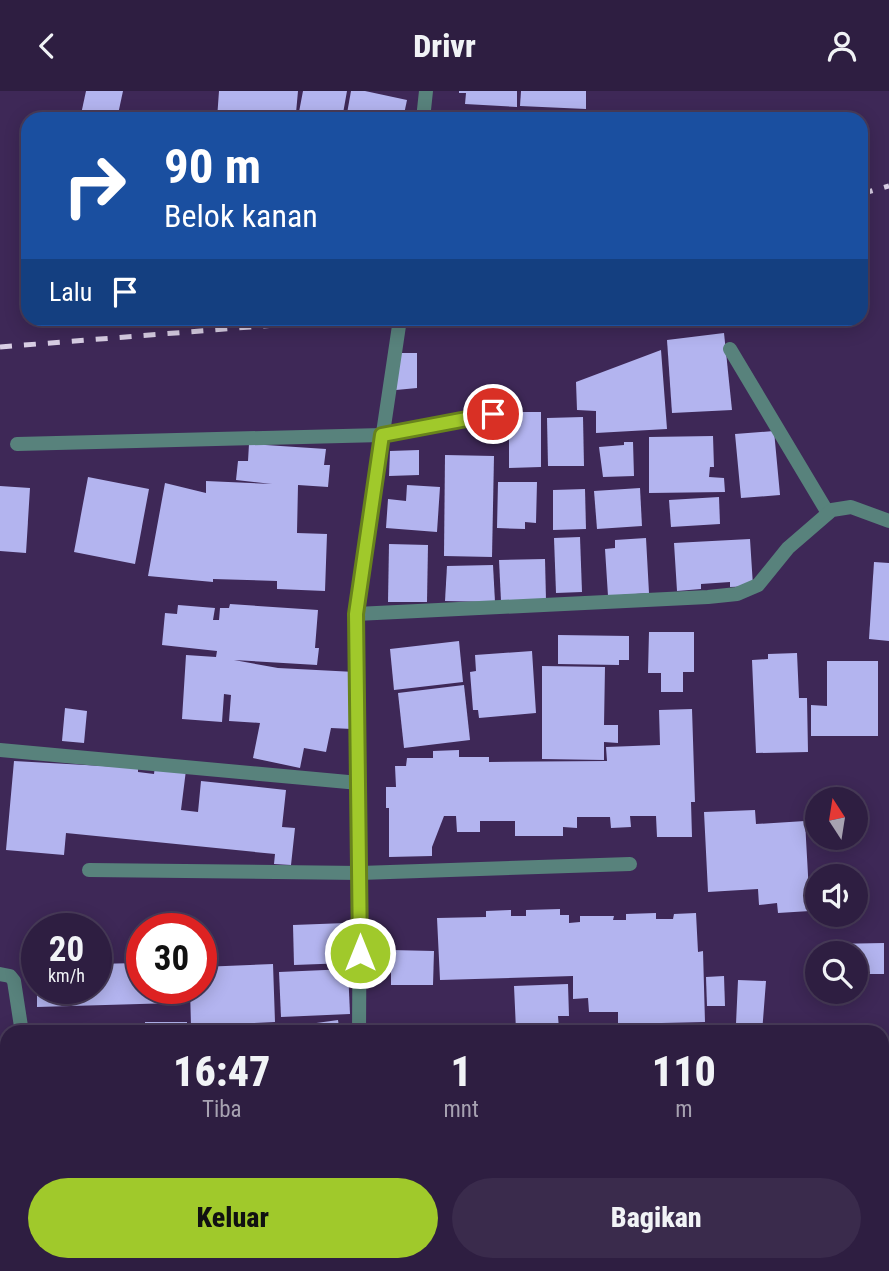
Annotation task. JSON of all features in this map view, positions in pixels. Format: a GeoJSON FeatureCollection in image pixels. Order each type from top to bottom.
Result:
{"type":"FeatureCollection","features":[{"type":"Feature","properties":{"kind":"street"},"geometry":{"type":"LineString","coordinates":[[424,112],[426,91]]}},
{"type":"Feature","properties":{"kind":"street"},"geometry":{"type":"LineString","coordinates":[[359,1025],[356,614],[399,326]]}},
{"type":"Feature","properties":{"kind":"street"},"geometry":{"type":"LineString","coordinates":[[730,349],[828,513]]}},
{"type":"Feature","properties":{"kind":"street"},"geometry":{"type":"LineString","coordinates":[[17,444],[382,435],[493,414]]}},
{"type":"Feature","properties":{"kind":"street"},"geometry":{"type":"LineString","coordinates":[[356,614],[737,594],[758,585],[788,548],[828,513],[851,507],[889,520]]}},
{"type":"Feature","properties":{"kind":"street"},"geometry":{"type":"LineString","coordinates":[[0,750],[359,783]]}},
{"type":"Feature","properties":{"kind":"street"},"geometry":{"type":"LineString","coordinates":[[89,870],[360,873],[630,864]]}},
{"type":"Feature","properties":{"kind":"street"},"geometry":{"type":"LineString","coordinates":[[0,974],[10,976],[14,981],[21,1025]]}},
{"type":"Feature","properties":{"kind":"building"},"geometry":{"type":"Polygon","coordinates":[[[86,91],[123,91],[118,112],[82,112],[86,91]]]}},
{"type":"Feature","properties":{"kind":"building"},"geometry":{"type":"Polygon","coordinates":[[[219,91],[298,91],[296,112],[218,112],[219,91]]]}},
{"type":"Feature","properties":{"kind":"building"},"geometry":{"type":"Polygon","coordinates":[[[303,91],[347,91],[343,112],[299,112],[303,91]]]}},
{"type":"Feature","properties":{"kind":"building"},"geometry":{"type":"Polygon","coordinates":[[[351,91],[365,91],[407,100],[404,112],[347,112],[351,91]]]}},
{"type":"Feature","properties":{"kind":"building"},"geometry":{"type":"Polygon","coordinates":[[[459,91],[517,91],[517,107],[465,104],[466,93],[459,91]]]}},
{"type":"Feature","properties":{"kind":"building"},"geometry":{"type":"Polygon","coordinates":[[[521,91],[586,91],[586,109],[520,106],[521,91]]]}},
{"type":"Feature","properties":{"kind":"building"},"geometry":{"type":"Polygon","coordinates":[[[724,333],[732,410],[672,413],[667,340],[724,333]]]}},
{"type":"Feature","properties":{"kind":"building"},"geometry":{"type":"Polygon","coordinates":[[[661,350],[667,429],[596,433],[596,411],[577,410],[576,382],[661,350]]]}},
{"type":"Feature","properties":{"kind":"building"},"geometry":{"type":"Polygon","coordinates":[[[397,353],[417,353],[417,388],[396,390],[397,353]]]}},
{"type":"Feature","properties":{"kind":"building"},"geometry":{"type":"Polygon","coordinates":[[[509,412],[541,412],[541,467],[509,468],[509,412]]]}},
{"type":"Feature","properties":{"kind":"building"},"geometry":{"type":"Polygon","coordinates":[[[583,417],[584,466],[548,466],[547,418],[583,417]]]}},
{"type":"Feature","properties":{"kind":"building"},"geometry":{"type":"Polygon","coordinates":[[[774,431],[780,495],[741,498],[735,434],[774,431]]]}},
{"type":"Feature","properties":{"kind":"building"},"geometry":{"type":"Polygon","coordinates":[[[713,436],[714,467],[710,467],[709,477],[724,478],[725,492],[649,493],[649,437],[713,436]]]}},
{"type":"Feature","properties":{"kind":"building"},"geometry":{"type":"Polygon","coordinates":[[[624,442],[633,442],[634,476],[603,477],[599,447],[624,445],[624,442]]]}},
{"type":"Feature","properties":{"kind":"building"},"geometry":{"type":"Polygon","coordinates":[[[249,444],[326,449],[324,465],[330,465],[328,487],[298,485],[297,533],[327,534],[325,591],[277,589],[277,581],[213,579],[213,582],[148,576],[165,483],[206,493],[206,481],[272,484],[236,480],[238,461],[248,461],[249,444]]]}},
{"type":"Feature","properties":{"kind":"building"},"geometry":{"type":"Polygon","coordinates":[[[419,450],[419,475],[389,476],[390,451],[419,450]]]}},
{"type":"Feature","properties":{"kind":"building"},"geometry":{"type":"Polygon","coordinates":[[[445,455],[494,456],[492,557],[444,556],[445,455]]]}},
{"type":"Feature","properties":{"kind":"building"},"geometry":{"type":"Polygon","coordinates":[[[88,477],[149,489],[135,564],[74,552],[88,477]]]}},
{"type":"Feature","properties":{"kind":"building"},"geometry":{"type":"Polygon","coordinates":[[[498,482],[537,482],[536,523],[525,522],[525,529],[497,528],[498,482]]]}},
{"type":"Feature","properties":{"kind":"building"},"geometry":{"type":"Polygon","coordinates":[[[407,485],[440,487],[437,532],[386,528],[388,499],[406,501],[407,485]]]}},
{"type":"Feature","properties":{"kind":"building"},"geometry":{"type":"Polygon","coordinates":[[[0,486],[30,488],[26,553],[0,551],[0,486]]]}},
{"type":"Feature","properties":{"kind":"building"},"geometry":{"type":"Polygon","coordinates":[[[640,488],[642,526],[597,529],[594,491],[640,488]]]}},
{"type":"Feature","properties":{"kind":"building"},"geometry":{"type":"Polygon","coordinates":[[[585,489],[586,529],[553,530],[553,490],[585,489]]]}},
{"type":"Feature","properties":{"kind":"building"},"geometry":{"type":"Polygon","coordinates":[[[719,497],[720,524],[671,527],[669,500],[719,497]]]}},
{"type":"Feature","properties":{"kind":"building"},"geometry":{"type":"Polygon","coordinates":[[[580,537],[582,592],[556,593],[554,538],[580,537]]]}},
{"type":"Feature","properties":{"kind":"building"},"geometry":{"type":"Polygon","coordinates":[[[646,538],[649,593],[608,596],[605,549],[615,548],[615,540],[646,538]]]}},
{"type":"Feature","properties":{"kind":"building"},"geometry":{"type":"Polygon","coordinates":[[[750,539],[753,586],[730,587],[730,582],[701,584],[701,589],[677,591],[674,543],[750,539]]]}},
{"type":"Feature","properties":{"kind":"building"},"geometry":{"type":"Polygon","coordinates":[[[389,544],[428,545],[427,602],[388,602],[389,544]]]}},
{"type":"Feature","properties":{"kind":"building"},"geometry":{"type":"Polygon","coordinates":[[[545,559],[546,600],[501,601],[499,560],[545,559]]]}},
{"type":"Feature","properties":{"kind":"building"},"geometry":{"type":"Polygon","coordinates":[[[874,562],[889,563],[889,641],[869,639],[874,562]]]}},
{"type":"Feature","properties":{"kind":"building"},"geometry":{"type":"Polygon","coordinates":[[[493,565],[495,602],[445,601],[447,566],[493,565]]]}},
{"type":"Feature","properties":{"kind":"building"},"geometry":{"type":"Polygon","coordinates":[[[230,604],[318,610],[315,648],[319,648],[317,665],[234,660],[278,668],[355,672],[352,729],[331,728],[326,752],[304,748],[300,768],[253,758],[260,723],[229,721],[231,695],[224,694],[222,722],[182,719],[186,655],[216,657],[217,651],[162,645],[165,613],[177,614],[178,605],[215,608],[213,620],[219,620],[220,608],[229,608],[230,604]]]}},
{"type":"Feature","properties":{"kind":"building"},"geometry":{"type":"Polygon","coordinates":[[[649,632],[694,632],[694,672],[683,672],[683,692],[661,692],[661,673],[648,673],[649,632]]]}},
{"type":"Feature","properties":{"kind":"building"},"geometry":{"type":"Polygon","coordinates":[[[558,635],[629,636],[629,660],[619,660],[619,665],[558,664],[558,635]]]}},
{"type":"Feature","properties":{"kind":"building"},"geometry":{"type":"Polygon","coordinates":[[[459,641],[463,682],[394,690],[390,649],[459,641]]]}},
{"type":"Feature","properties":{"kind":"building"},"geometry":{"type":"Polygon","coordinates":[[[532,651],[536,713],[479,718],[478,710],[473,710],[470,672],[476,671],[475,655],[532,651]]]}},
{"type":"Feature","properties":{"kind":"building"},"geometry":{"type":"Polygon","coordinates":[[[797,653],[799,698],[807,698],[808,752],[756,753],[752,660],[768,659],[768,654],[797,653]]]}},
{"type":"Feature","properties":{"kind":"building"},"geometry":{"type":"Polygon","coordinates":[[[827,661],[878,661],[878,736],[811,736],[811,705],[827,706],[827,661]]]}},
{"type":"Feature","properties":{"kind":"building"},"geometry":{"type":"Polygon","coordinates":[[[542,666],[605,667],[604,725],[618,725],[618,743],[604,742],[604,760],[542,759],[542,666]]]}},
{"type":"Feature","properties":{"kind":"building"},"geometry":{"type":"Polygon","coordinates":[[[464,685],[470,740],[404,748],[398,693],[464,685]]]}},
{"type":"Feature","properties":{"kind":"building"},"geometry":{"type":"Polygon","coordinates":[[[65,708],[87,711],[84,743],[62,741],[65,708]]]}},
{"type":"Feature","properties":{"kind":"building"},"geometry":{"type":"Polygon","coordinates":[[[692,709],[695,802],[691,802],[692,837],[657,837],[656,816],[630,816],[631,827],[611,828],[610,817],[577,817],[577,828],[563,827],[563,836],[515,836],[515,821],[480,821],[480,832],[457,832],[456,816],[444,816],[432,847],[432,856],[389,857],[386,787],[396,787],[395,766],[406,766],[407,758],[433,758],[433,751],[459,750],[459,757],[489,757],[489,762],[607,761],[606,747],[660,745],[659,710],[692,709]]]}},
{"type":"Feature","properties":{"kind":"building"},"geometry":{"type":"Polygon","coordinates":[[[14,761],[138,768],[138,772],[154,774],[155,766],[186,770],[181,810],[198,812],[201,781],[286,790],[282,827],[295,828],[291,865],[274,864],[275,854],[66,833],[64,855],[6,850],[14,761]]]}},
{"type":"Feature","properties":{"kind":"building"},"geometry":{"type":"Polygon","coordinates":[[[755,810],[756,824],[805,821],[807,864],[805,864],[805,911],[778,913],[777,903],[759,905],[758,889],[708,892],[704,812],[755,810]]]}},
{"type":"Feature","properties":{"kind":"building"},"geometry":{"type":"Polygon","coordinates":[[[560,909],[560,915],[569,915],[569,923],[580,922],[580,916],[614,916],[613,920],[626,920],[626,914],[656,913],[656,919],[673,919],[674,914],[696,913],[698,952],[703,951],[705,1022],[618,1024],[618,1012],[589,1012],[588,998],[573,999],[573,976],[440,980],[437,918],[486,917],[486,911],[511,910],[511,916],[526,916],[526,910],[560,909]]]}},
{"type":"Feature","properties":{"kind":"building"},"geometry":{"type":"Polygon","coordinates":[[[346,923],[347,963],[294,965],[293,925],[346,923]]]}},
{"type":"Feature","properties":{"kind":"building"},"geometry":{"type":"Polygon","coordinates":[[[868,943],[884,943],[884,974],[868,974],[868,943]]]}},
{"type":"Feature","properties":{"kind":"building"},"geometry":{"type":"Polygon","coordinates":[[[391,950],[434,951],[433,985],[391,985],[391,950]]]}},
{"type":"Feature","properties":{"kind":"building"},"geometry":{"type":"Polygon","coordinates":[[[126,963],[126,1004],[140,1004],[37,1007],[37,1004],[112,1004],[112,964],[126,963]]]}},
{"type":"Feature","properties":{"kind":"building"},"geometry":{"type":"Polygon","coordinates":[[[273,964],[275,1022],[191,1025],[190,1004],[217,1004],[217,966],[273,964]]]}},
{"type":"Feature","properties":{"kind":"building"},"geometry":{"type":"Polygon","coordinates":[[[348,969],[350,1014],[281,1017],[279,972],[348,969]]]}},
{"type":"Feature","properties":{"kind":"building"},"geometry":{"type":"Polygon","coordinates":[[[724,976],[725,1006],[707,1006],[706,977],[724,976]]]}},
{"type":"Feature","properties":{"kind":"building"},"geometry":{"type":"Polygon","coordinates":[[[738,980],[766,981],[763,1025],[731,1025],[736,1024],[738,980]]]}},
{"type":"Feature","properties":{"kind":"building"},"geometry":{"type":"Polygon","coordinates":[[[568,984],[569,1016],[558,1016],[559,1025],[516,1025],[514,986],[568,984]]]}},
{"type":"Feature","properties":{"kind":"building"},"geometry":{"type":"Polygon","coordinates":[[[338,1020],[339,1025],[302,1025],[338,1020]]]}},
{"type":"Feature","properties":{"kind":"building"},"geometry":{"type":"Polygon","coordinates":[[[145,1022],[187,1022],[187,1025],[145,1025],[145,1022]]]}},
{"type":"Feature","properties":{"kind":"railway"},"geometry":{"type":"LineString","coordinates":[[868,192],[889,186]]}},
{"type":"Feature","properties":{"kind":"railway"},"geometry":{"type":"LineString","coordinates":[[0,347],[262,326]]}},
{"type":"Feature","properties":{"kind":"route"},"geometry":{"type":"LineString","coordinates":[[360,953],[356,614],[382,435],[493,414]]}}]}
